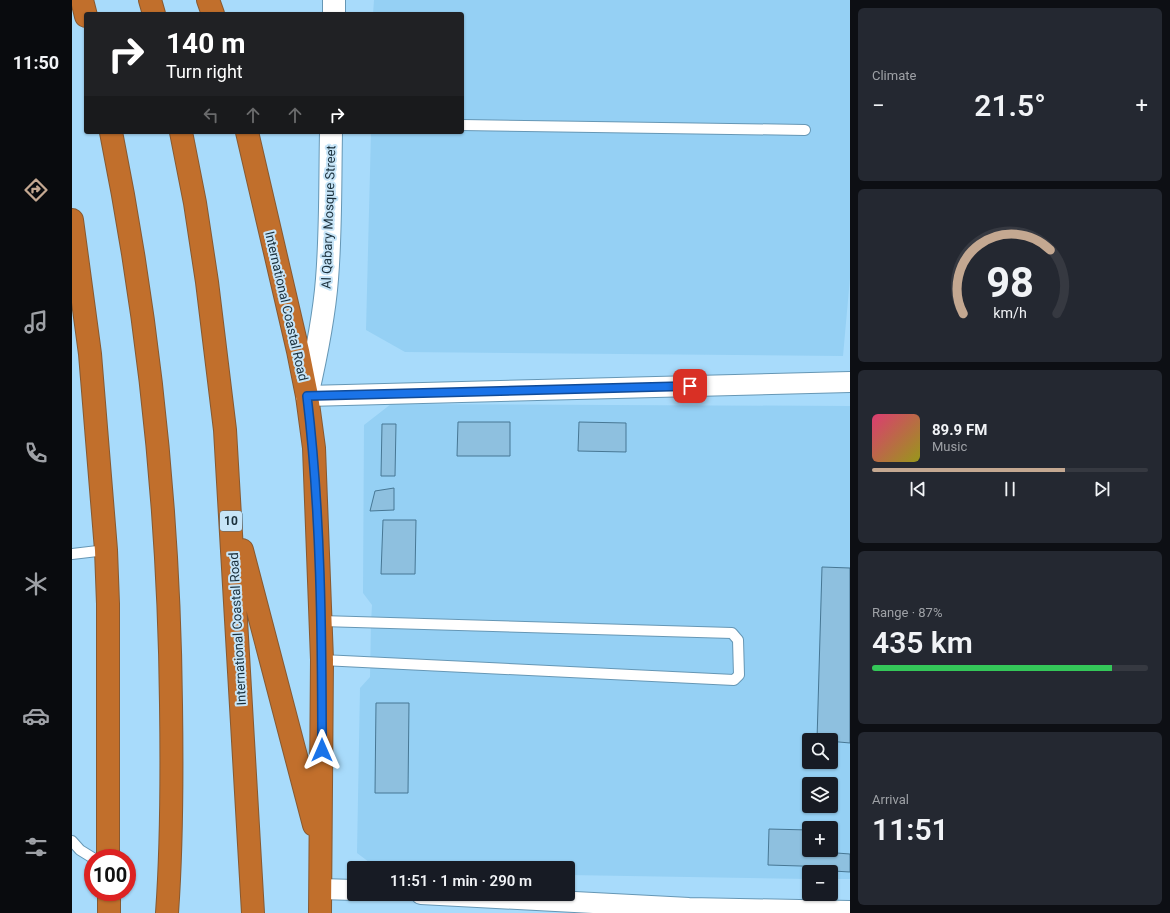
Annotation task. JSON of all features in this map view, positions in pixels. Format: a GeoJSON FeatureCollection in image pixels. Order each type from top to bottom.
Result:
{"type":"FeatureCollection","features":[{"type":"Feature","properties":{"kind":"highway"},"geometry":{"type":"LineString","coordinates":[[82,0],[85,12]]}},
{"type":"Feature","properties":{"kind":"highway"},"geometry":{"type":"LineString","coordinates":[[150,0],[153,12]]}},
{"type":"Feature","properties":{"kind":"highway"},"geometry":{"type":"LineString","coordinates":[[208,0],[212,12]]}},
{"type":"Feature","properties":{"kind":"highway"},"geometry":{"type":"LineString","coordinates":[[111,134],[144,326],[163,504],[169,601],[172,750],[167,913]]}},
{"type":"Feature","properties":{"kind":"highway","name":"International Coastal Road"},"geometry":{"type":"LineString","coordinates":[[181,134],[209,297],[224,423],[253,913]]}},
{"type":"Feature","properties":{"kind":"highway","name":"International Coastal Road"},"geometry":{"type":"LineString","coordinates":[[247,134],[298,351],[307,396],[314,448],[322,660],[322,855],[320,913]]}},
{"type":"Feature","properties":{"kind":"highway"},"geometry":{"type":"LineString","coordinates":[[72,220],[90,354],[106,550],[108,604],[108,849]]}},
{"type":"Feature","properties":{"kind":"highway"},"geometry":{"type":"LineString","coordinates":[[230,505],[322,855]]}},
{"type":"Feature","properties":{"kind":"highway"},"geometry":{"type":"LineString","coordinates":[[108,901],[109,913]]}},
{"type":"Feature","properties":{"kind":"street"},"geometry":{"type":"LineString","coordinates":[[334,0],[334,12]]}},
{"type":"Feature","properties":{"kind":"street","name":"Al Qabary Mosque Street"},"geometry":{"type":"LineString","coordinates":[[307,396],[318,350],[327,279],[330,239],[330,134]]}},
{"type":"Feature","properties":{"kind":"street"},"geometry":{"type":"LineString","coordinates":[[307,396],[850,382]]}},
{"type":"Feature","properties":{"kind":"street"},"geometry":{"type":"LineString","coordinates":[[321,889],[347,890]]}},
{"type":"Feature","properties":{"kind":"street"},"geometry":{"type":"LineString","coordinates":[[538,901],[689,910],[850,911]]}},
{"type":"Feature","properties":{"kind":"lane"},"geometry":{"type":"LineString","coordinates":[[464,125],[805,130]]}},
{"type":"Feature","properties":{"kind":"lane"},"geometry":{"type":"LineString","coordinates":[[72,554],[106,550]]}},
{"type":"Feature","properties":{"kind":"lane"},"geometry":{"type":"LineString","coordinates":[[321,621],[732,633],[738,640],[738,675],[734,680],[322,660]]}},
{"type":"Feature","properties":{"kind":"lane"},"geometry":{"type":"LineString","coordinates":[[72,841],[76,850]]}},
{"type":"Feature","properties":{"kind":"shaded area"},"geometry":{"type":"Polygon","coordinates":[[[374,0],[850,0],[850,278],[843,356],[405,352],[366,330],[371,134],[464,134],[464,12],[373,12],[374,0]]]}},
{"type":"Feature","properties":{"kind":"shaded area"},"geometry":{"type":"Polygon","coordinates":[[[391,404],[850,406],[850,879],[838,879],[838,865],[802,865],[802,879],[575,875],[575,861],[368,861],[357,853],[360,688],[370,677],[372,605],[363,593],[364,425],[391,404]]]}},
{"type":"Feature","properties":{"kind":"building"},"geometry":{"type":"Polygon","coordinates":[[[458,422],[510,422],[510,456],[457,456],[458,422]]]}},
{"type":"Feature","properties":{"kind":"building"},"geometry":{"type":"Polygon","coordinates":[[[579,422],[626,423],[626,452],[578,451],[579,422]]]}},
{"type":"Feature","properties":{"kind":"building"},"geometry":{"type":"Polygon","coordinates":[[[382,424],[396,424],[395,476],[381,476],[382,424]]]}},
{"type":"Feature","properties":{"kind":"building"},"geometry":{"type":"Polygon","coordinates":[[[394,488],[394,510],[370,511],[375,491],[394,488]]]}},
{"type":"Feature","properties":{"kind":"building"},"geometry":{"type":"Polygon","coordinates":[[[383,520],[416,520],[415,574],[381,574],[383,520]]]}},
{"type":"Feature","properties":{"kind":"building"},"geometry":{"type":"Polygon","coordinates":[[[822,567],[850,568],[850,743],[838,742],[838,733],[817,733],[822,567]]]}},
{"type":"Feature","properties":{"kind":"building"},"geometry":{"type":"Polygon","coordinates":[[[376,703],[409,703],[408,793],[375,793],[376,703]]]}},
{"type":"Feature","properties":{"kind":"building"},"geometry":{"type":"Polygon","coordinates":[[[769,829],[802,830],[802,857],[838,857],[838,853],[850,854],[850,872],[838,871],[838,865],[768,865],[769,829]]]}},
{"type":"Feature","properties":{"kind":"route"},"geometry":{"type":"LineString","coordinates":[[322,750],[322,660],[314,448],[307,396],[690,386]]}}]}
